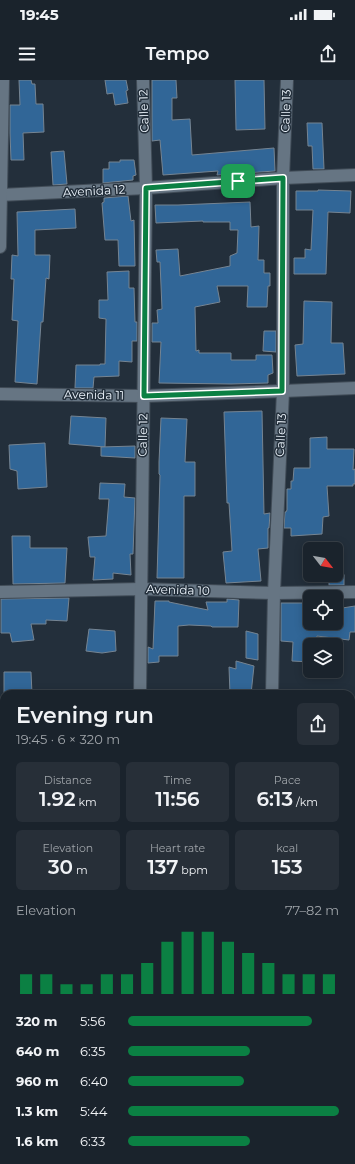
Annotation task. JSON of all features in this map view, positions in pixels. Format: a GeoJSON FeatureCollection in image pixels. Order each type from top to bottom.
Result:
{"type":"FeatureCollection","features":[{"type":"Feature","properties":{"kind":"street"},"geometry":{"type":"LineString","coordinates":[[0,247],[3,80]]}},
{"type":"Feature","properties":{"kind":"street","name":"Calle 12"},"geometry":{"type":"LineString","coordinates":[[140,690],[140,589],[146,188],[143,80]]}},
{"type":"Feature","properties":{"kind":"street","name":"Calle 13"},"geometry":{"type":"LineString","coordinates":[[272,690],[274,593],[282,391],[283,178],[287,80]]}},
{"type":"Feature","properties":{"kind":"street","name":"Avenida 12"},"geometry":{"type":"LineString","coordinates":[[1,195],[355,175]]}},
{"type":"Feature","properties":{"kind":"street","name":"Avenida 11"},"geometry":{"type":"LineString","coordinates":[[0,394],[144,396],[355,388]]}},
{"type":"Feature","properties":{"kind":"street","name":"Avenida 10"},"geometry":{"type":"LineString","coordinates":[[0,592],[140,589],[274,593],[355,592]]}},
{"type":"Feature","properties":{"kind":"building"},"geometry":{"type":"Polygon","coordinates":[[[19,80],[31,80],[32,84],[35,84],[36,104],[43,104],[44,132],[23,133],[24,160],[11,160],[10,105],[20,105],[19,80]]]}},
{"type":"Feature","properties":{"kind":"building"},"geometry":{"type":"Polygon","coordinates":[[[105,80],[126,80],[128,103],[115,105],[113,93],[107,94],[105,80]]]}},
{"type":"Feature","properties":{"kind":"building"},"geometry":{"type":"Polygon","coordinates":[[[152,80],[176,80],[177,98],[172,98],[172,120],[190,119],[192,155],[274,148],[275,171],[217,175],[218,171],[163,175],[160,140],[152,141],[152,80]]]}},
{"type":"Feature","properties":{"kind":"building"},"geometry":{"type":"Polygon","coordinates":[[[235,80],[264,80],[265,129],[236,130],[235,80]]]}},
{"type":"Feature","properties":{"kind":"building"},"geometry":{"type":"Polygon","coordinates":[[[307,123],[322,123],[324,169],[313,169],[312,146],[308,146],[307,123]]]}},
{"type":"Feature","properties":{"kind":"building"},"geometry":{"type":"Polygon","coordinates":[[[64,151],[67,184],[53,185],[51,152],[64,151]]]}},
{"type":"Feature","properties":{"kind":"building"},"geometry":{"type":"Polygon","coordinates":[[[120,160],[134,160],[136,175],[133,176],[133,180],[103,183],[103,169],[109,169],[109,162],[120,162],[120,160]]]}},
{"type":"Feature","properties":{"kind":"building"},"geometry":{"type":"Polygon","coordinates":[[[296,191],[351,191],[350,213],[328,212],[326,274],[294,274],[294,258],[305,258],[305,249],[311,250],[313,210],[296,210],[296,191]]]}},
{"type":"Feature","properties":{"kind":"building"},"geometry":{"type":"Polygon","coordinates":[[[128,196],[131,221],[134,220],[135,266],[119,266],[118,240],[105,240],[102,203],[104,202],[104,198],[128,196]]]}},
{"type":"Feature","properties":{"kind":"building"},"geometry":{"type":"Polygon","coordinates":[[[250,202],[251,227],[259,226],[258,260],[264,260],[264,273],[270,273],[267,307],[247,307],[248,286],[217,286],[220,302],[195,307],[196,351],[199,350],[199,353],[231,353],[231,360],[256,360],[256,355],[272,355],[273,373],[268,375],[268,383],[159,383],[161,342],[152,342],[152,323],[158,323],[157,310],[162,309],[160,262],[157,262],[156,250],[178,249],[180,276],[230,266],[230,256],[237,253],[238,230],[230,230],[230,222],[203,221],[156,223],[155,205],[250,202]]]}},
{"type":"Feature","properties":{"kind":"building"},"geometry":{"type":"Polygon","coordinates":[[[75,209],[76,228],[35,230],[35,255],[50,255],[49,279],[46,278],[43,322],[41,322],[37,384],[15,382],[18,321],[12,320],[14,279],[11,279],[12,255],[18,256],[17,212],[75,209]]]}},
{"type":"Feature","properties":{"kind":"building"},"geometry":{"type":"Polygon","coordinates":[[[129,271],[129,288],[134,288],[135,322],[137,322],[137,341],[132,341],[132,362],[119,361],[119,376],[94,377],[93,388],[75,388],[76,365],[105,364],[106,319],[99,318],[99,300],[108,300],[107,272],[129,271]]]}},
{"type":"Feature","properties":{"kind":"building"},"geometry":{"type":"Polygon","coordinates":[[[304,301],[332,302],[331,343],[343,343],[345,374],[297,376],[295,345],[303,344],[304,301]]]}},
{"type":"Feature","properties":{"kind":"building"},"geometry":{"type":"Polygon","coordinates":[[[264,331],[276,331],[276,352],[263,351],[264,331]]]}},
{"type":"Feature","properties":{"kind":"building"},"geometry":{"type":"Polygon","coordinates":[[[262,411],[264,514],[270,513],[268,548],[258,549],[261,581],[226,583],[223,552],[232,551],[229,503],[227,503],[224,412],[262,411]]]}},
{"type":"Feature","properties":{"kind":"building"},"geometry":{"type":"Polygon","coordinates":[[[71,416],[106,418],[105,447],[69,444],[71,416]]]}},
{"type":"Feature","properties":{"kind":"building"},"geometry":{"type":"Polygon","coordinates":[[[161,418],[187,419],[185,462],[195,462],[195,496],[184,496],[184,578],[157,578],[161,418]]]}},
{"type":"Feature","properties":{"kind":"building"},"geometry":{"type":"Polygon","coordinates":[[[327,437],[327,449],[354,449],[353,470],[355,469],[355,484],[353,484],[353,486],[327,486],[329,516],[323,517],[322,534],[291,536],[291,528],[284,528],[285,512],[287,510],[287,489],[291,489],[294,468],[310,468],[310,438],[327,437]]]}},
{"type":"Feature","properties":{"kind":"building"},"geometry":{"type":"Polygon","coordinates":[[[45,443],[47,487],[18,489],[17,471],[10,469],[9,445],[45,443]]]}},
{"type":"Feature","properties":{"kind":"building"},"geometry":{"type":"Polygon","coordinates":[[[135,446],[135,458],[101,456],[101,447],[135,446]]]}},
{"type":"Feature","properties":{"kind":"building"},"geometry":{"type":"Polygon","coordinates":[[[100,483],[125,484],[124,497],[135,498],[133,554],[130,554],[131,575],[113,573],[113,579],[93,580],[95,557],[90,557],[88,537],[106,536],[109,499],[99,499],[100,483]]]}},
{"type":"Feature","properties":{"kind":"building"},"geometry":{"type":"Polygon","coordinates":[[[12,536],[30,536],[30,548],[67,548],[65,583],[13,584],[12,536]]]}},
{"type":"Feature","properties":{"kind":"building"},"geometry":{"type":"Polygon","coordinates":[[[344,575],[344,585],[329,585],[329,582],[343,582],[344,575]]]}},
{"type":"Feature","properties":{"kind":"building"},"geometry":{"type":"Polygon","coordinates":[[[69,598],[67,621],[46,620],[46,624],[31,624],[34,640],[12,642],[10,633],[1,633],[1,599],[69,598]]]}},
{"type":"Feature","properties":{"kind":"building"},"geometry":{"type":"Polygon","coordinates":[[[227,599],[239,600],[238,627],[178,626],[178,656],[159,656],[159,662],[148,663],[148,647],[153,649],[155,601],[169,601],[208,610],[206,602],[227,602],[227,599]]]}},
{"type":"Feature","properties":{"kind":"building"},"geometry":{"type":"Polygon","coordinates":[[[281,603],[303,603],[303,630],[343,630],[343,608],[355,606],[355,632],[350,632],[349,640],[343,638],[317,636],[317,638],[303,638],[303,662],[292,661],[293,642],[281,641],[281,603]]]}},
{"type":"Feature","properties":{"kind":"building"},"geometry":{"type":"Polygon","coordinates":[[[89,629],[115,631],[116,651],[102,653],[86,651],[89,629]]]}},
{"type":"Feature","properties":{"kind":"building"},"geometry":{"type":"Polygon","coordinates":[[[246,631],[258,634],[258,660],[246,658],[246,631]]]}},
{"type":"Feature","properties":{"kind":"building"},"geometry":{"type":"Polygon","coordinates":[[[236,661],[254,666],[251,690],[230,690],[229,667],[236,669],[236,661]]]}},
{"type":"Feature","properties":{"kind":"building"},"geometry":{"type":"Polygon","coordinates":[[[4,672],[31,672],[32,690],[4,690],[4,672]]]}},
{"type":"Feature","properties":{"kind":"route"},"geometry":{"type":"LineString","coordinates":[[283,178],[282,391],[144,396],[146,188],[238,181],[283,178]]}}]}
